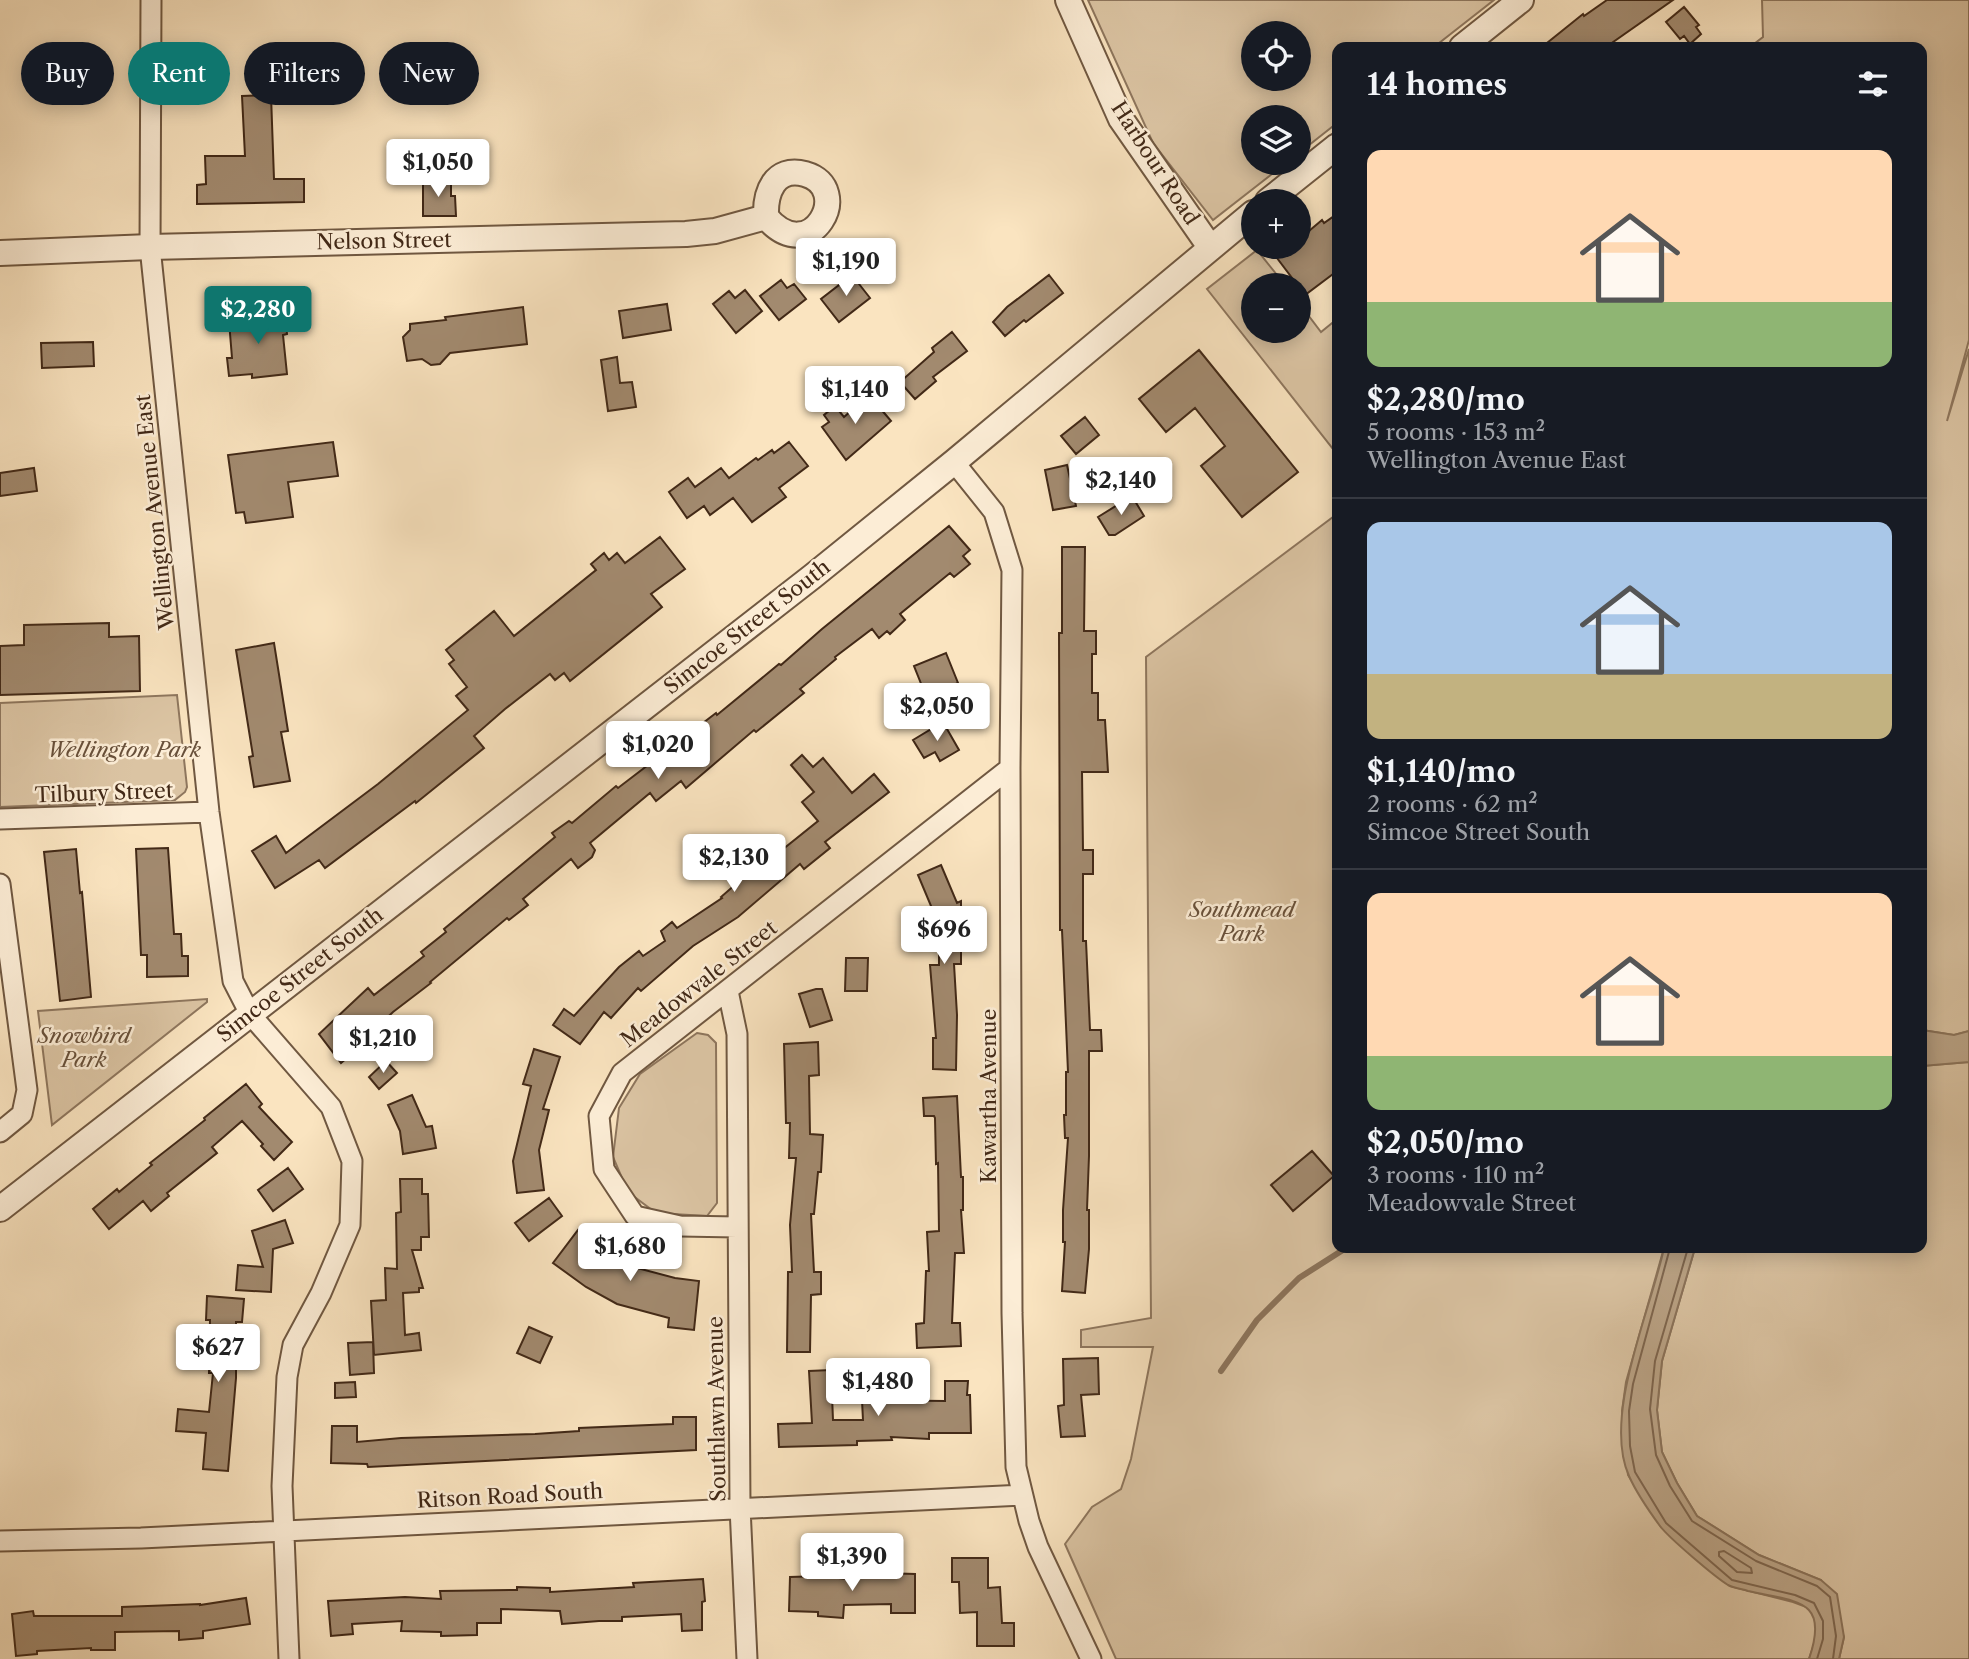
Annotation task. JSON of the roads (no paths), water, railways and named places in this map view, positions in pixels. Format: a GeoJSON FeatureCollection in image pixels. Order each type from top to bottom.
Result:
{"type":"FeatureCollection","features":[{"type":"Feature","properties":{"kind":"street","name":"Wellington Avenue East"},"geometry":{"type":"LineString","coordinates":[[150,0],[150,247],[209,812],[233,981],[250,1014],[331,1107],[352,1161],[350,1225],[321,1293],[293,1345],[287,1377],[282,1486],[289,1659]]}},
{"type":"Feature","properties":{"kind":"street","name":"Harbour Road"},"geometry":{"type":"LineString","coordinates":[[1069,0],[1121,119],[1210,247]]}},
{"type":"Feature","properties":{"kind":"street"},"geometry":{"type":"LineString","coordinates":[[1467,42],[1521,0]]}},
{"type":"Feature","properties":{"kind":"street"},"geometry":{"type":"LineString","coordinates":[[1283,189],[1332,150]]}},
{"type":"Feature","properties":{"kind":"street","name":"Nelson Street"},"geometry":{"type":"LineString","coordinates":[[0,253],[686,234],[715,231],[766,217]]}},
{"type":"Feature","properties":{"kind":"street","name":"Simcoe Street South"},"geometry":{"type":"LineString","coordinates":[[0,1209],[813,576],[1241,222]]}},
{"type":"Feature","properties":{"kind":"street","name":"Kawartha Avenue"},"geometry":{"type":"LineString","coordinates":[[954,462],[994,512],[1012,570],[1010,768],[1016,1467],[1021,1495],[1038,1547],[1091,1659]]}},
{"type":"Feature","properties":{"kind":"street","name":"Meadowvale Street"},"geometry":{"type":"LineString","coordinates":[[737,1227],[680,1226],[635,1216],[604,1169],[599,1116],[622,1073],[1010,768]]}},
{"type":"Feature","properties":{"kind":"street","name":"Tilbury Street"},"geometry":{"type":"LineString","coordinates":[[0,819],[209,812]]}},
{"type":"Feature","properties":{"kind":"street"},"geometry":{"type":"LineString","coordinates":[[0,884],[27,1090],[22,1114],[0,1132]]}},
{"type":"Feature","properties":{"kind":"street","name":"Southlawn Avenue"},"geometry":{"type":"LineString","coordinates":[[728,991],[737,1034],[740,1507],[747,1659]]}},
{"type":"Feature","properties":{"kind":"street","name":"Ritson Road South"},"geometry":{"type":"LineString","coordinates":[[0,1541],[141,1538],[1021,1495]]}},
{"type":"Feature","properties":{"kind":"water"},"geometry":{"type":"Polygon","coordinates":[[[1927,1031],[1954,1035],[1969,1031],[1969,1062],[1927,1066],[1927,1031]]]}},
{"type":"Feature","properties":{"kind":"water"},"geometry":{"type":"Polygon","coordinates":[[[1663,1253],[1694,1253],[1662,1361],[1657,1410],[1662,1452],[1697,1516],[1759,1555],[1821,1580],[1837,1594],[1844,1637],[1839,1659],[1809,1659],[1815,1624],[1812,1614],[1794,1601],[1735,1588],[1722,1581],[1665,1532],[1629,1476],[1622,1452],[1621,1424],[1625,1394],[1663,1253]]]}},
{"type":"Feature","properties":{"kind":"waterway"},"geometry":{"type":"LineString","coordinates":[[1221,1371],[1257,1320],[1299,1278],[1338,1253]]}},
{"type":"Feature","properties":{"kind":"park label","name":"Wellington Park"},"geometry":{"type":"Point","coordinates":[124,750]}},
{"type":"Feature","properties":{"kind":"park label","name":"Southmead Park"},"geometry":{"type":"Point","coordinates":[1242,922]}},
{"type":"Feature","properties":{"kind":"park label","name":"Snowbird Park"},"geometry":{"type":"Point","coordinates":[84,1048]}}]}
